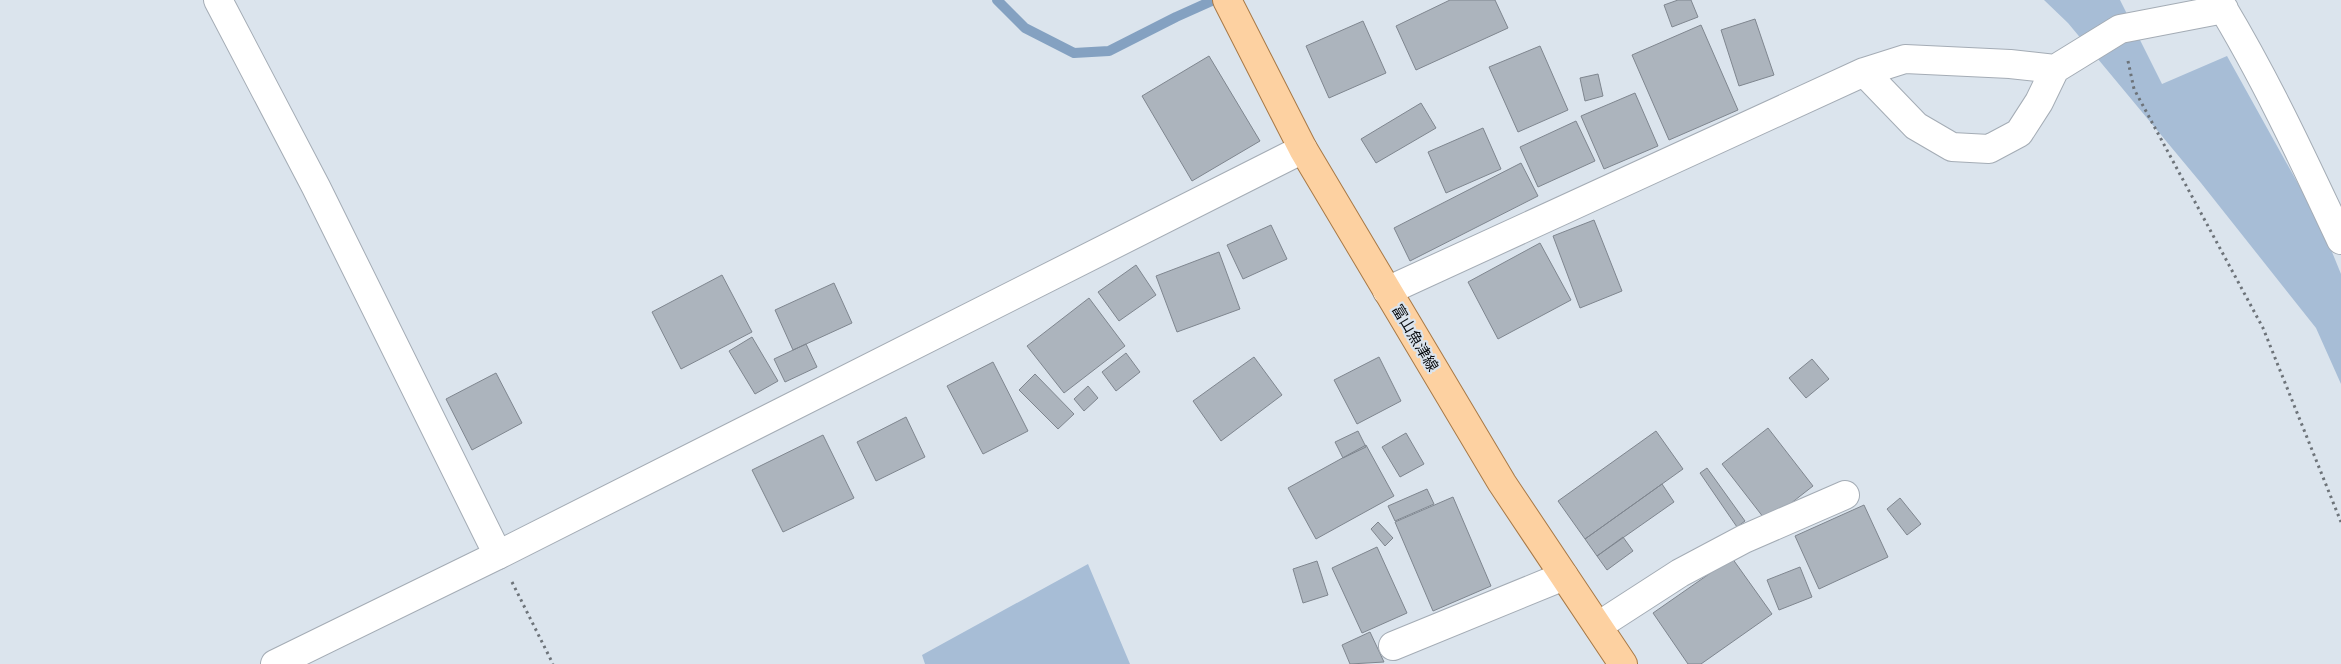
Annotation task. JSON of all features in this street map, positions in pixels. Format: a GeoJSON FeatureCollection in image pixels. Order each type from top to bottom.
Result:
{"type":"FeatureCollection","features":[{"type":"Feature","properties":{"kind":"main road","name":"富山魚津線"},"geometry":{"type":"LineString","coordinates":[[1227,0],[1303,149],[1387,291],[1502,483],[1623,664]]}},
{"type":"Feature","properties":{"kind":"street"},"geometry":{"type":"LineString","coordinates":[[218,0],[316,187],[498,555]]}},
{"type":"Feature","properties":{"kind":"street"},"geometry":{"type":"LineString","coordinates":[[1864,72],[1916,126],[1952,146],[1989,150],[2019,134],[2039,102],[2055,70],[2120,29],[2221,5],[2300,153],[2341,240]]}},
{"type":"Feature","properties":{"kind":"street"},"geometry":{"type":"LineString","coordinates":[[1387,291],[1864,72],[1905,59],[2010,64],[2055,70]]}},
{"type":"Feature","properties":{"kind":"street"},"geometry":{"type":"LineString","coordinates":[[274,664],[498,555],[1303,149]]}},
{"type":"Feature","properties":{"kind":"street"},"geometry":{"type":"LineString","coordinates":[[1598,626],[1680,573],[1744,539],[1845,495]]}},
{"type":"Feature","properties":{"kind":"street"},"geometry":{"type":"LineString","coordinates":[[1393,646],[1564,576]]}},
{"type":"Feature","properties":{"kind":"path"},"geometry":{"type":"LineString","coordinates":[[2120,29],[2134,89],[2263,328],[2341,522]]}},
{"type":"Feature","properties":{"kind":"path"},"geometry":{"type":"LineString","coordinates":[[498,555],[553,664]]}},
{"type":"Feature","properties":{"kind":"shaded area"},"geometry":{"type":"Polygon","coordinates":[[[2044,0],[2120,0],[2162,84],[2227,56],[2321,225],[2341,274],[2341,384],[2316,328],[2201,183],[2068,23],[2044,0]]]}},
{"type":"Feature","properties":{"kind":"shaded area"},"geometry":{"type":"Polygon","coordinates":[[[1088,564],[1130,664],[925,664],[922,655],[1088,564]]]}},
{"type":"Feature","properties":{"kind":"building"},"geometry":{"type":"Polygon","coordinates":[[[1450,0],[1495,0],[1508,28],[1416,70],[1396,26],[1450,0]]]}},
{"type":"Feature","properties":{"kind":"building"},"geometry":{"type":"Polygon","coordinates":[[[1678,0],[1691,0],[1698,17],[1672,27],[1664,5],[1678,0]]]}},
{"type":"Feature","properties":{"kind":"building"},"geometry":{"type":"Polygon","coordinates":[[[1755,19],[1774,75],[1739,86],[1721,30],[1755,19]]]}},
{"type":"Feature","properties":{"kind":"building"},"geometry":{"type":"Polygon","coordinates":[[[1363,21],[1386,73],[1329,98],[1306,46],[1363,21]]]}},
{"type":"Feature","properties":{"kind":"building"},"geometry":{"type":"Polygon","coordinates":[[[1701,25],[1738,110],[1669,140],[1632,55],[1701,25]]]}},
{"type":"Feature","properties":{"kind":"building"},"geometry":{"type":"Polygon","coordinates":[[[1540,46],[1568,110],[1518,132],[1489,67],[1540,46]]]}},
{"type":"Feature","properties":{"kind":"building"},"geometry":{"type":"Polygon","coordinates":[[[1209,56],[1260,141],[1192,181],[1142,96],[1209,56]]]}},
{"type":"Feature","properties":{"kind":"building"},"geometry":{"type":"Polygon","coordinates":[[[1598,74],[1603,96],[1585,101],[1580,78],[1598,74]]]}},
{"type":"Feature","properties":{"kind":"building"},"geometry":{"type":"Polygon","coordinates":[[[1635,93],[1658,146],[1604,169],[1581,116],[1635,93]]]}},
{"type":"Feature","properties":{"kind":"building"},"geometry":{"type":"Polygon","coordinates":[[[1421,103],[1436,128],[1376,163],[1361,139],[1421,103]]]}},
{"type":"Feature","properties":{"kind":"building"},"geometry":{"type":"Polygon","coordinates":[[[1576,121],[1595,161],[1538,187],[1520,147],[1576,121]]]}},
{"type":"Feature","properties":{"kind":"building"},"geometry":{"type":"Polygon","coordinates":[[[1483,128],[1501,169],[1446,193],[1428,152],[1483,128]]]}},
{"type":"Feature","properties":{"kind":"building"},"geometry":{"type":"Polygon","coordinates":[[[1521,163],[1538,196],[1410,261],[1394,228],[1521,163]]]}},
{"type":"Feature","properties":{"kind":"building"},"geometry":{"type":"Polygon","coordinates":[[[1594,220],[1622,291],[1580,308],[1553,236],[1594,220]]]}},
{"type":"Feature","properties":{"kind":"building"},"geometry":{"type":"Polygon","coordinates":[[[1271,225],[1287,259],[1243,279],[1227,245],[1271,225]]]}},
{"type":"Feature","properties":{"kind":"building"},"geometry":{"type":"Polygon","coordinates":[[[1540,243],[1571,300],[1498,339],[1468,282],[1540,243]]]}},
{"type":"Feature","properties":{"kind":"building"},"geometry":{"type":"Polygon","coordinates":[[[1219,252],[1240,309],[1177,332],[1156,276],[1219,252]]]}},
{"type":"Feature","properties":{"kind":"building"},"geometry":{"type":"Polygon","coordinates":[[[1136,265],[1156,295],[1119,321],[1098,292],[1136,265]]]}},
{"type":"Feature","properties":{"kind":"building"},"geometry":{"type":"Polygon","coordinates":[[[722,275],[752,332],[681,369],[652,312],[722,275]]]}},
{"type":"Feature","properties":{"kind":"building"},"geometry":{"type":"Polygon","coordinates":[[[834,283],[852,323],[793,350],[775,310],[834,283]]]}},
{"type":"Feature","properties":{"kind":"building"},"geometry":{"type":"Polygon","coordinates":[[[1089,298],[1125,346],[1064,393],[1027,346],[1089,298]]]}},
{"type":"Feature","properties":{"kind":"building"},"geometry":{"type":"Polygon","coordinates":[[[752,337],[778,381],[755,394],[729,351],[752,337]]]}},
{"type":"Feature","properties":{"kind":"building"},"geometry":{"type":"Polygon","coordinates":[[[806,344],[817,367],[785,382],[774,359],[806,344]]]}},
{"type":"Feature","properties":{"kind":"building"},"geometry":{"type":"Polygon","coordinates":[[[1126,353],[1140,372],[1116,391],[1102,372],[1126,353]]]}},
{"type":"Feature","properties":{"kind":"building"},"geometry":{"type":"Polygon","coordinates":[[[1254,357],[1282,395],[1221,441],[1193,401],[1254,357]]]}},
{"type":"Feature","properties":{"kind":"building"},"geometry":{"type":"Polygon","coordinates":[[[1379,357],[1401,401],[1357,424],[1334,380],[1379,357]]]}},
{"type":"Feature","properties":{"kind":"building"},"geometry":{"type":"Polygon","coordinates":[[[1812,359],[1829,379],[1806,398],[1789,378],[1812,359]]]}},
{"type":"Feature","properties":{"kind":"building"},"geometry":{"type":"Polygon","coordinates":[[[993,362],[1028,431],[983,454],[947,386],[993,362]]]}},
{"type":"Feature","properties":{"kind":"building"},"geometry":{"type":"Polygon","coordinates":[[[496,373],[522,423],[472,450],[446,399],[496,373]]]}},
{"type":"Feature","properties":{"kind":"building"},"geometry":{"type":"Polygon","coordinates":[[[1035,374],[1074,414],[1058,429],[1019,390],[1035,374]]]}},
{"type":"Feature","properties":{"kind":"building"},"geometry":{"type":"Polygon","coordinates":[[[1088,386],[1098,398],[1084,411],[1074,399],[1088,386]]]}},
{"type":"Feature","properties":{"kind":"building"},"geometry":{"type":"Polygon","coordinates":[[[906,417],[925,457],[876,481],[857,442],[906,417]]]}},
{"type":"Feature","properties":{"kind":"building"},"geometry":{"type":"Polygon","coordinates":[[[1768,428],[1813,486],[1767,522],[1722,464],[1768,428]]]}},
{"type":"Feature","properties":{"kind":"building"},"geometry":{"type":"Polygon","coordinates":[[[1358,431],[1366,447],[1343,458],[1335,442],[1358,431]]]}},
{"type":"Feature","properties":{"kind":"building"},"geometry":{"type":"Polygon","coordinates":[[[1656,431],[1683,469],[1585,539],[1558,501],[1656,431]]]}},
{"type":"Feature","properties":{"kind":"building"},"geometry":{"type":"Polygon","coordinates":[[[1406,433],[1424,464],[1400,477],[1382,447],[1406,433]]]}},
{"type":"Feature","properties":{"kind":"building"},"geometry":{"type":"Polygon","coordinates":[[[823,435],[854,498],[783,532],[752,470],[823,435]]]}},
{"type":"Feature","properties":{"kind":"building"},"geometry":{"type":"Polygon","coordinates":[[[1366,445],[1394,496],[1316,539],[1288,488],[1366,445]]]}},
{"type":"Feature","properties":{"kind":"building"},"geometry":{"type":"Polygon","coordinates":[[[1707,468],[1745,521],[1737,527],[1700,473],[1707,468]]]}},
{"type":"Feature","properties":{"kind":"building"},"geometry":{"type":"Polygon","coordinates":[[[1662,484],[1674,502],[1597,556],[1585,539],[1662,484]]]}},
{"type":"Feature","properties":{"kind":"building"},"geometry":{"type":"Polygon","coordinates":[[[1427,489],[1434,504],[1395,521],[1388,506],[1427,489]]]}},
{"type":"Feature","properties":{"kind":"building"},"geometry":{"type":"Polygon","coordinates":[[[1453,497],[1491,586],[1433,611],[1395,522],[1453,497]]]}},
{"type":"Feature","properties":{"kind":"building"},"geometry":{"type":"Polygon","coordinates":[[[1900,498],[1921,524],[1907,535],[1887,509],[1900,498]]]}},
{"type":"Feature","properties":{"kind":"building"},"geometry":{"type":"Polygon","coordinates":[[[1864,505],[1888,557],[1819,589],[1795,536],[1864,505]]]}},
{"type":"Feature","properties":{"kind":"building"},"geometry":{"type":"Polygon","coordinates":[[[1378,522],[1393,538],[1385,546],[1371,529],[1378,522]]]}},
{"type":"Feature","properties":{"kind":"building"},"geometry":{"type":"Polygon","coordinates":[[[1623,537],[1633,551],[1607,570],[1597,556],[1623,537]]]}},
{"type":"Feature","properties":{"kind":"building"},"geometry":{"type":"Polygon","coordinates":[[[1377,547],[1407,613],[1362,633],[1332,568],[1377,547]]]}},
{"type":"Feature","properties":{"kind":"building"},"geometry":{"type":"Polygon","coordinates":[[[1732,558],[1772,614],[1701,664],[1688,664],[1653,613],[1732,558]]]}},
{"type":"Feature","properties":{"kind":"building"},"geometry":{"type":"Polygon","coordinates":[[[1317,561],[1328,595],[1303,603],[1293,569],[1317,561]]]}},
{"type":"Feature","properties":{"kind":"building"},"geometry":{"type":"Polygon","coordinates":[[[1800,567],[1812,597],[1779,610],[1767,580],[1800,567]]]}},
{"type":"Feature","properties":{"kind":"building"},"geometry":{"type":"Polygon","coordinates":[[[1370,632],[1384,662],[1350,664],[1342,645],[1370,632]]]}},
{"type":"Feature","properties":{"kind":"waterway"},"geometry":{"type":"LineString","coordinates":[[997,0],[1025,28],[1074,53],[1109,51],[1214,0]]}}]}
